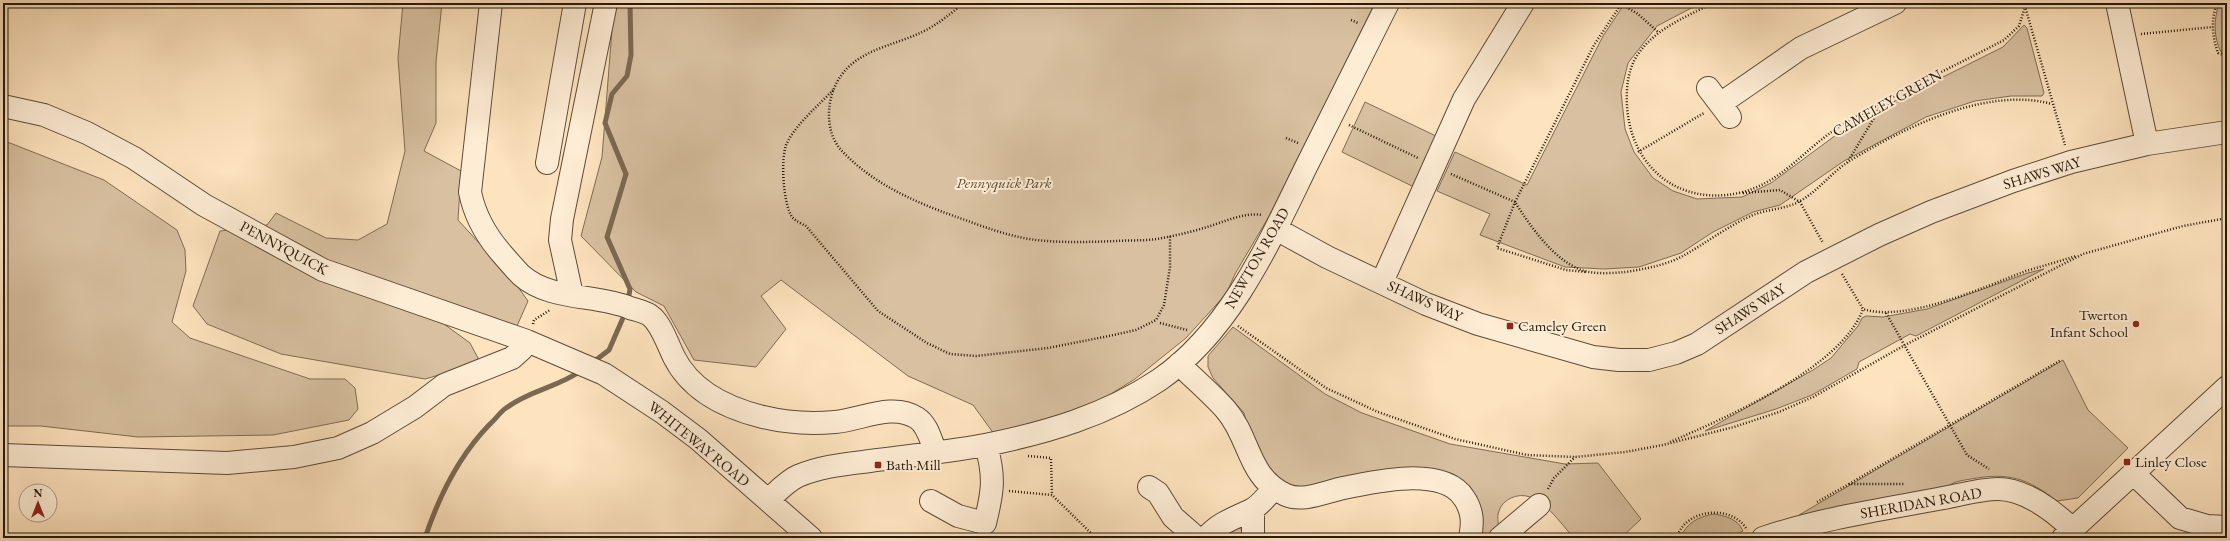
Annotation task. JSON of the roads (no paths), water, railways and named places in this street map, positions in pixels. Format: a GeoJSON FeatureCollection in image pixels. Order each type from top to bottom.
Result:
{"type":"FeatureCollection","features":[{"type":"Feature","properties":{"kind":"street"},"geometry":{"type":"LineString","coordinates":[[492,3],[470,192],[473,207],[479,222],[493,244],[522,276],[536,285],[551,291],[613,301],[652,317],[658,325],[682,372],[692,384],[710,396],[762,417],[797,424],[836,422],[872,414],[895,412],[909,414],[919,419],[925,427],[936,452]]}},
{"type":"Feature","properties":{"kind":"street"},"geometry":{"type":"LineString","coordinates":[[547,163],[575,3]]}},
{"type":"Feature","properties":{"kind":"street"},"geometry":{"type":"LineString","coordinates":[[572,295],[560,240],[562,219],[606,3]]}},
{"type":"Feature","properties":{"kind":"street","name":"NEWTON ROAD"},"geometry":{"type":"LineString","coordinates":[[768,500],[796,477],[824,467],[986,445],[1079,420],[1110,408],[1159,380],[1179,364],[1204,339],[1226,313],[1243,287],[1277,227],[1388,3]]}},
{"type":"Feature","properties":{"kind":"street"},"geometry":{"type":"LineString","coordinates":[[1382,282],[1435,167],[1464,99],[1523,3]]}},
{"type":"Feature","properties":{"kind":"street"},"geometry":{"type":"LineString","coordinates":[[1719,103],[1801,48],[1894,3]]}},
{"type":"Feature","properties":{"kind":"street"},"geometry":{"type":"LineString","coordinates":[[2117,3],[2147,144]]}},
{"type":"Feature","properties":{"kind":"street","name":"PENNYQUICK"},"geometry":{"type":"LineString","coordinates":[[3,106],[44,115],[87,133],[134,158],[204,205],[323,270],[527,341],[578,362]]}},
{"type":"Feature","properties":{"kind":"street","name":"SHAWS WAY"},"geometry":{"type":"LineString","coordinates":[[1277,227],[1328,257],[1426,304],[1478,324],[1593,357],[1619,360],[1649,360],[1676,354],[1697,344],[1806,272],[1879,234],[1931,212],[2013,181],[2071,162],[2147,144],[2227,132]]}},
{"type":"Feature","properties":{"kind":"street"},"geometry":{"type":"LineString","coordinates":[[3,455],[227,463],[294,457],[338,448],[372,433],[415,407],[444,386],[512,358],[522,349],[527,341]]}},
{"type":"Feature","properties":{"kind":"street","name":"WHITEWAY ROAD"},"geometry":{"type":"LineString","coordinates":[[578,362],[604,374],[662,412],[698,439],[811,538]]}},
{"type":"Feature","properties":{"kind":"street"},"geometry":{"type":"LineString","coordinates":[[1179,364],[1227,411],[1236,426],[1254,465],[1262,478],[1274,488],[1288,496],[1303,498],[1372,482],[1432,478],[1447,483],[1460,491],[1470,507],[1472,521],[1470,538]]}},
{"type":"Feature","properties":{"kind":"street"},"geometry":{"type":"LineString","coordinates":[[2067,533],[2227,387]]}},
{"type":"Feature","properties":{"kind":"street"},"geometry":{"type":"LineString","coordinates":[[931,500],[983,531],[993,492],[993,477],[986,445]]}},
{"type":"Feature","properties":{"kind":"street"},"geometry":{"type":"LineString","coordinates":[[2134,473],[2180,518],[2207,526],[2227,527]]}},
{"type":"Feature","properties":{"kind":"street"},"geometry":{"type":"LineString","coordinates":[[1149,487],[1158,493],[1173,517],[1197,538]]}},
{"type":"Feature","properties":{"kind":"street"},"geometry":{"type":"LineString","coordinates":[[1206,538],[1211,531],[1235,516],[1253,510],[1274,488]]}},
{"type":"Feature","properties":{"kind":"street","name":"SHERIDAN ROAD"},"geometry":{"type":"LineString","coordinates":[[1755,535],[1783,531],[1879,510],[1997,489],[2027,496],[2063,521],[2067,533]]}},
{"type":"Feature","properties":{"kind":"street"},"geometry":{"type":"LineString","coordinates":[[1500,538],[1539,505]]}},
{"type":"Feature","properties":{"kind":"street"},"geometry":{"type":"LineString","coordinates":[[1253,510],[1253,538]]}},
{"type":"Feature","properties":{"kind":"waterway"},"geometry":{"type":"LineString","coordinates":[[628,301],[630,289],[607,237],[626,174],[605,123],[612,94],[627,76],[631,55],[630,3]]}},
{"type":"Feature","properties":{"kind":"waterway"},"geometry":{"type":"LineString","coordinates":[[592,363],[609,350],[626,311]]}},
{"type":"Feature","properties":{"kind":"waterway"},"geometry":{"type":"LineString","coordinates":[[425,538],[443,492],[468,450],[489,425],[504,410],[515,402],[564,381],[582,370]]}},
{"type":"Feature","properties":{"kind":"place","name":"Twerton Infant School"},"geometry":{"type":"Point","coordinates":[2136,324]}},
{"type":"Feature","properties":{"kind":"place","name":"Cameley Green"},"geometry":{"type":"Point","coordinates":[1510,326]}},
{"type":"Feature","properties":{"kind":"place","name":"Linley Close"},"geometry":{"type":"Point","coordinates":[2127,462]}},
{"type":"Feature","properties":{"kind":"place","name":"Bath Mill"},"geometry":{"type":"Point","coordinates":[878,465]}},
{"type":"Feature","properties":{"kind":"park label","name":"Pennyquick Park"},"geometry":{"type":"Point","coordinates":[1004,183]}}]}
